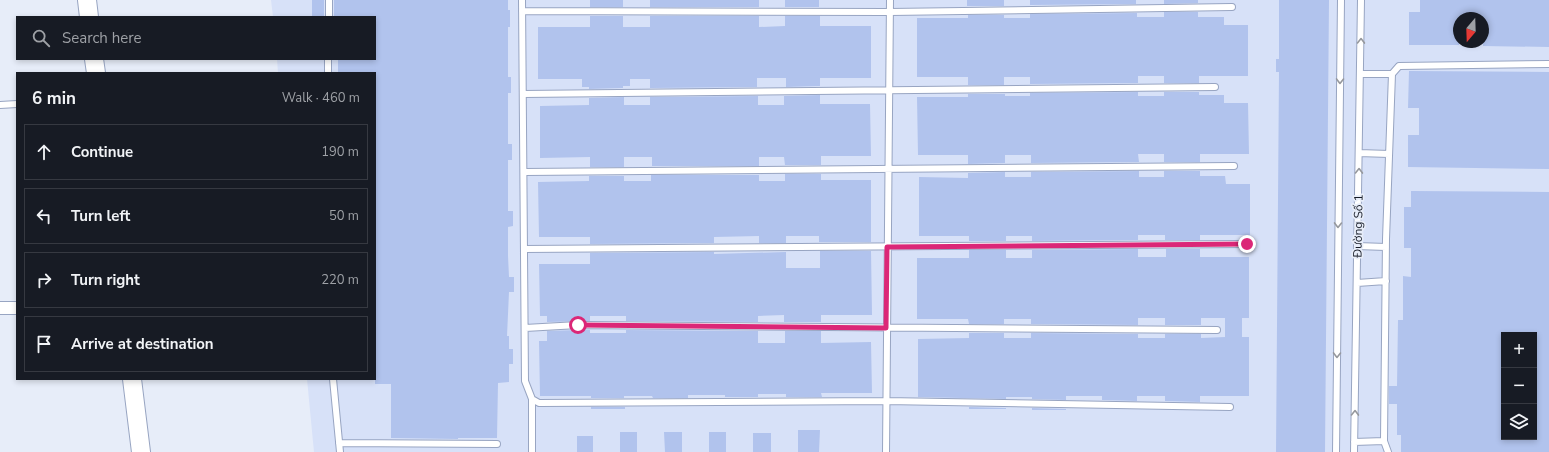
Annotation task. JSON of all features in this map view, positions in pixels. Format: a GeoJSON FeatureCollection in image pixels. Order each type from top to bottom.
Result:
{"type":"FeatureCollection","features":[{"type":"Feature","properties":{"kind":"main road"},"geometry":{"type":"LineString","coordinates":[[87,0],[89,16]]}},
{"type":"Feature","properties":{"kind":"main road"},"geometry":{"type":"LineString","coordinates":[[94,60],[96,72]]}},
{"type":"Feature","properties":{"kind":"main road"},"geometry":{"type":"LineString","coordinates":[[132,380],[141,452]]}},
{"type":"Feature","properties":{"kind":"street"},"geometry":{"type":"LineString","coordinates":[[0,308],[16,308]]}},
{"type":"Feature","properties":{"kind":"lane"},"geometry":{"type":"LineString","coordinates":[[328,16],[329,0]]}},
{"type":"Feature","properties":{"kind":"lane"},"geometry":{"type":"LineString","coordinates":[[522,0],[525,381],[532,399],[532,452]]}},
{"type":"Feature","properties":{"kind":"lane"},"geometry":{"type":"LineString","coordinates":[[886,452],[890,0]]}},
{"type":"Feature","properties":{"kind":"lane","name":"Đường Số 1"},"geometry":{"type":"LineString","coordinates":[[1336,452],[1341,0]]}},
{"type":"Feature","properties":{"kind":"lane","name":"Đường Số 1"},"geometry":{"type":"LineString","coordinates":[[1354,452],[1361,0]]}},
{"type":"Feature","properties":{"kind":"lane"},"geometry":{"type":"LineString","coordinates":[[522,11],[890,12],[1232,7]]}},
{"type":"Feature","properties":{"kind":"lane"},"geometry":{"type":"LineString","coordinates":[[328,60],[328,72]]}},
{"type":"Feature","properties":{"kind":"lane"},"geometry":{"type":"LineString","coordinates":[[1388,452],[1384,441],[1386,247],[1392,74],[1399,66],[1549,64]]}},
{"type":"Feature","properties":{"kind":"lane"},"geometry":{"type":"LineString","coordinates":[[1360,74],[1392,74]]}},
{"type":"Feature","properties":{"kind":"lane"},"geometry":{"type":"LineString","coordinates":[[523,94],[1214,87]]}},
{"type":"Feature","properties":{"kind":"lane"},"geometry":{"type":"LineString","coordinates":[[0,105],[16,104]]}},
{"type":"Feature","properties":{"kind":"lane"},"geometry":{"type":"LineString","coordinates":[[1359,153],[1389,154]]}},
{"type":"Feature","properties":{"kind":"lane"},"geometry":{"type":"LineString","coordinates":[[524,172],[1234,166]]}},
{"type":"Feature","properties":{"kind":"lane"},"geometry":{"type":"LineString","coordinates":[[524,249],[1247,244]]}},
{"type":"Feature","properties":{"kind":"lane"},"geometry":{"type":"LineString","coordinates":[[1357,246],[1386,247]]}},
{"type":"Feature","properties":{"kind":"lane"},"geometry":{"type":"LineString","coordinates":[[1357,282],[1386,281]]}},
{"type":"Feature","properties":{"kind":"lane"},"geometry":{"type":"LineString","coordinates":[[525,328],[578,325],[1218,330]]}},
{"type":"Feature","properties":{"kind":"lane"},"geometry":{"type":"LineString","coordinates":[[333,380],[340,452]]}},
{"type":"Feature","properties":{"kind":"lane"},"geometry":{"type":"LineString","coordinates":[[532,399],[538,403],[886,401],[1230,407]]}},
{"type":"Feature","properties":{"kind":"lane"},"geometry":{"type":"LineString","coordinates":[[1354,442],[1384,441]]}},
{"type":"Feature","properties":{"kind":"lane"},"geometry":{"type":"LineString","coordinates":[[339,443],[497,444]]}},
{"type":"Feature","properties":{"kind":"shaded area"},"geometry":{"type":"Polygon","coordinates":[[[271,0],[1549,0],[1549,452],[314,452],[307,380],[376,380],[376,72],[278,72],[277,60],[376,60],[376,16],[273,16],[271,0]]]}},
{"type":"Feature","properties":{"kind":"building"},"geometry":{"type":"Polygon","coordinates":[[[312,0],[324,0],[324,16],[312,16],[312,0]]]}},
{"type":"Feature","properties":{"kind":"building"},"geometry":{"type":"Polygon","coordinates":[[[334,0],[508,0],[508,10],[510,10],[510,27],[508,27],[508,77],[511,77],[511,93],[508,93],[508,144],[512,144],[512,160],[508,160],[508,211],[513,211],[513,226],[508,227],[508,256],[509,277],[514,277],[514,292],[509,292],[507,336],[509,336],[509,349],[513,349],[513,364],[509,364],[509,382],[498,383],[497,438],[391,438],[391,384],[375,384],[376,72],[338,72],[338,60],[376,60],[376,16],[334,16],[334,0]]]}},
{"type":"Feature","properties":{"kind":"building"},"geometry":{"type":"Polygon","coordinates":[[[590,0],[623,0],[623,7],[590,7],[590,0]]]}},
{"type":"Feature","properties":{"kind":"building"},"geometry":{"type":"Polygon","coordinates":[[[650,0],[759,0],[759,7],[650,7],[650,0]]]}},
{"type":"Feature","properties":{"kind":"building"},"geometry":{"type":"Polygon","coordinates":[[[785,0],[819,0],[819,7],[785,7],[785,0]]]}},
{"type":"Feature","properties":{"kind":"building"},"geometry":{"type":"Polygon","coordinates":[[[967,0],[1004,0],[1004,6],[967,6],[967,0]]]}},
{"type":"Feature","properties":{"kind":"building"},"geometry":{"type":"Polygon","coordinates":[[[1030,0],[1136,0],[1136,4],[1030,5],[1030,0]]]}},
{"type":"Feature","properties":{"kind":"building"},"geometry":{"type":"Polygon","coordinates":[[[1164,0],[1198,0],[1198,3],[1164,4],[1164,0]]]}},
{"type":"Feature","properties":{"kind":"building"},"geometry":{"type":"Polygon","coordinates":[[[1279,0],[1329,0],[1325,452],[1276,452],[1279,72],[1276,72],[1276,59],[1279,59],[1279,0]]]}},
{"type":"Feature","properties":{"kind":"building"},"geometry":{"type":"Polygon","coordinates":[[[1420,0],[1549,0],[1549,47],[1489,46],[1489,12],[1453,12],[1453,45],[1409,45],[1409,12],[1420,12],[1420,0]]]}},
{"type":"Feature","properties":{"kind":"building"},"geometry":{"type":"Polygon","coordinates":[[[1164,12],[1198,12],[1198,17],[1224,17],[1224,25],[1248,25],[1248,76],[1199,76],[1199,83],[1164,83],[1164,76],[1138,76],[1138,83],[1030,84],[1030,77],[1004,77],[1004,85],[968,85],[968,77],[917,77],[917,18],[968,18],[968,15],[1004,15],[1004,18],[1030,18],[1030,14],[1137,13],[1137,17],[1164,17],[1164,12]]]}},
{"type":"Feature","properties":{"kind":"building"},"geometry":{"type":"Polygon","coordinates":[[[590,16],[623,16],[623,27],[650,27],[650,16],[759,16],[759,27],[785,26],[785,16],[820,16],[820,26],[871,26],[871,78],[820,78],[820,86],[786,87],[786,78],[757,78],[757,87],[650,88],[650,79],[630,79],[630,86],[623,86],[623,88],[589,89],[589,87],[582,87],[582,79],[538,79],[538,27],[590,27],[590,16]]]}},
{"type":"Feature","properties":{"kind":"building"},"geometry":{"type":"Polygon","coordinates":[[[1409,71],[1549,72],[1549,169],[1408,167],[1408,135],[1419,135],[1419,108],[1408,108],[1409,71]]]}},
{"type":"Feature","properties":{"kind":"building"},"geometry":{"type":"Polygon","coordinates":[[[1138,92],[1138,96],[1164,96],[1164,92],[1199,92],[1199,95],[1224,95],[1224,103],[1248,103],[1249,154],[1200,154],[1200,162],[1164,162],[1164,154],[1138,154],[1139,162],[1031,163],[1031,155],[1005,155],[1005,163],[968,164],[968,155],[918,155],[917,97],[968,97],[968,94],[1030,96],[1030,93],[1138,92]]]}},
{"type":"Feature","properties":{"kind":"building"},"geometry":{"type":"Polygon","coordinates":[[[820,95],[820,104],[870,104],[871,156],[821,156],[821,165],[785,165],[784,157],[759,157],[759,166],[652,166],[652,157],[624,157],[624,167],[590,167],[590,157],[540,158],[540,106],[589,105],[589,98],[624,97],[624,105],[650,105],[650,97],[758,96],[758,105],[784,105],[784,96],[820,95]]]}},
{"type":"Feature","properties":{"kind":"building"},"geometry":{"type":"Polygon","coordinates":[[[1139,171],[1139,177],[1164,177],[1164,171],[1200,171],[1200,176],[1225,176],[1226,184],[1250,184],[1250,235],[1200,235],[1200,240],[1165,240],[1165,235],[1138,235],[1138,240],[1032,241],[1032,236],[1006,236],[1006,241],[969,241],[969,236],[919,236],[919,177],[968,178],[968,173],[1005,172],[1005,177],[1031,177],[1031,172],[1139,171]]]}},
{"type":"Feature","properties":{"kind":"building"},"geometry":{"type":"Polygon","coordinates":[[[785,174],[821,174],[821,180],[871,180],[871,242],[819,242],[819,236],[786,236],[786,243],[759,243],[759,236],[714,237],[714,243],[590,244],[590,237],[539,237],[538,182],[589,181],[589,176],[624,176],[624,181],[651,181],[651,175],[759,175],[759,181],[785,181],[785,174]]]}},
{"type":"Feature","properties":{"kind":"building"},"geometry":{"type":"Polygon","coordinates":[[[1411,191],[1549,192],[1549,452],[1401,452],[1401,435],[1397,435],[1397,404],[1389,404],[1389,386],[1397,386],[1398,320],[1403,320],[1403,276],[1411,277],[1411,248],[1404,248],[1404,207],[1411,207],[1411,191]]]}},
{"type":"Feature","properties":{"kind":"building"},"geometry":{"type":"Polygon","coordinates":[[[1138,249],[1138,257],[1166,257],[1166,249],[1200,249],[1200,257],[1249,257],[1249,318],[1242,318],[1242,337],[1249,337],[1249,396],[1200,396],[1200,402],[1165,401],[1165,396],[1137,396],[1137,401],[1102,400],[1102,396],[1066,396],[1066,400],[1032,399],[1032,397],[1006,397],[1006,399],[918,397],[918,339],[969,338],[969,333],[1004,333],[1004,338],[1031,338],[1031,333],[1138,334],[1138,338],[1165,338],[1165,334],[1201,334],[1201,338],[1225,337],[1225,318],[1201,318],[1201,325],[1165,325],[1165,318],[1138,318],[1138,325],[1031,324],[1031,319],[1004,319],[1004,324],[969,324],[968,319],[917,319],[917,258],[969,258],[969,250],[1006,250],[1006,258],[1032,258],[1032,250],[1138,249]]]}},
{"type":"Feature","properties":{"kind":"building"},"geometry":{"type":"Polygon","coordinates":[[[820,251],[871,251],[872,315],[821,315],[821,322],[784,322],[784,315],[758,316],[758,322],[626,321],[626,316],[590,316],[590,321],[547,322],[547,316],[540,316],[539,264],[590,264],[590,253],[714,252],[714,254],[786,252],[786,268],[820,268],[820,251]]]}},
{"type":"Feature","properties":{"kind":"building"},"geometry":{"type":"Polygon","coordinates":[[[590,330],[590,333],[626,333],[626,330],[758,331],[758,343],[785,343],[785,331],[821,331],[821,343],[871,342],[872,393],[821,393],[822,397],[786,397],[786,394],[758,394],[758,397],[688,395],[688,398],[653,398],[652,396],[591,398],[591,396],[540,396],[539,341],[547,341],[547,331],[590,330]]]}},
{"type":"Feature","properties":{"kind":"building"},"geometry":{"type":"Polygon","coordinates":[[[591,407],[625,407],[625,409],[591,409],[591,407]]]}},
{"type":"Feature","properties":{"kind":"building"},"geometry":{"type":"Polygon","coordinates":[[[969,407],[1006,408],[1006,409],[969,409],[969,407]]]}},
{"type":"Feature","properties":{"kind":"building"},"geometry":{"type":"Polygon","coordinates":[[[1032,408],[1066,409],[1066,410],[1032,410],[1032,408]]]}},
{"type":"Feature","properties":{"kind":"building"},"geometry":{"type":"Polygon","coordinates":[[[798,430],[820,430],[819,452],[798,452],[798,430]]]}},
{"type":"Feature","properties":{"kind":"building"},"geometry":{"type":"Polygon","coordinates":[[[620,432],[637,432],[637,452],[620,452],[620,432]]]}},
{"type":"Feature","properties":{"kind":"building"},"geometry":{"type":"Polygon","coordinates":[[[664,432],[682,432],[682,452],[665,452],[664,432]]]}},
{"type":"Feature","properties":{"kind":"building"},"geometry":{"type":"Polygon","coordinates":[[[709,432],[726,432],[726,452],[709,452],[709,432]]]}},
{"type":"Feature","properties":{"kind":"building"},"geometry":{"type":"Polygon","coordinates":[[[753,433],[771,433],[771,452],[753,452],[753,433]]]}},
{"type":"Feature","properties":{"kind":"building"},"geometry":{"type":"Polygon","coordinates":[[[577,436],[593,436],[593,452],[577,452],[577,436]]]}},
{"type":"Feature","properties":{"kind":"route"},"geometry":{"type":"LineString","coordinates":[[578,325],[886,328],[887,247],[1247,244]]}}]}
